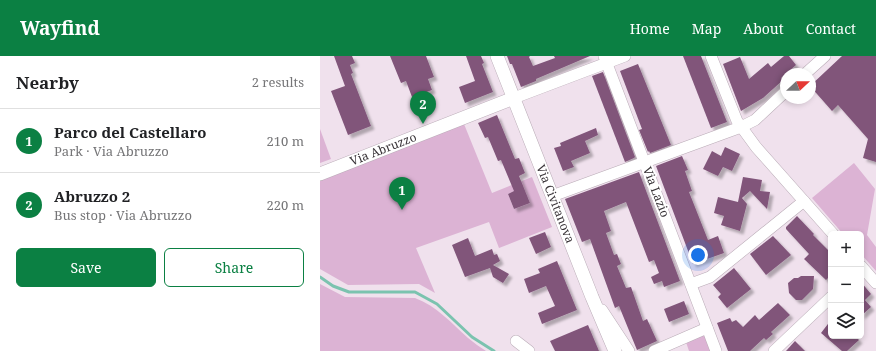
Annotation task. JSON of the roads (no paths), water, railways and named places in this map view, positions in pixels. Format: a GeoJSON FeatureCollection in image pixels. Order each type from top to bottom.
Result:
{"type":"FeatureCollection","features":[{"type":"Feature","properties":{"kind":"street","name":"Via Civitanova"},"geometry":{"type":"LineString","coordinates":[[497,56],[593,301],[610,330],[615,351]]}},
{"type":"Feature","properties":{"kind":"street"},"geometry":{"type":"LineString","coordinates":[[514,98],[606,59],[625,56]]}},
{"type":"Feature","properties":{"kind":"street"},"geometry":{"type":"LineString","coordinates":[[711,56],[734,114],[741,127],[756,148],[829,231]]}},
{"type":"Feature","properties":{"kind":"street"},"geometry":{"type":"LineString","coordinates":[[813,61],[825,56]]}},
{"type":"Feature","properties":{"kind":"street","name":"Via Lazio"},"geometry":{"type":"LineString","coordinates":[[606,59],[716,351]]}},
{"type":"Feature","properties":{"kind":"street"},"geometry":{"type":"LineString","coordinates":[[552,196],[741,127],[755,120],[780,97]]}},
{"type":"Feature","properties":{"kind":"street","name":"Via Abruzzo"},"geometry":{"type":"LineString","coordinates":[[320,174],[514,98]]}},
{"type":"Feature","properties":{"kind":"street"},"geometry":{"type":"LineString","coordinates":[[691,284],[710,277],[804,202]]}},
{"type":"Feature","properties":{"kind":"street"},"geometry":{"type":"LineString","coordinates":[[864,270],[876,283]]}},
{"type":"Feature","properties":{"kind":"street"},"geometry":{"type":"LineString","coordinates":[[774,351],[828,300]]}},
{"type":"Feature","properties":{"kind":"street"},"geometry":{"type":"LineString","coordinates":[[654,351],[708,328]]}},
{"type":"Feature","properties":{"kind":"street"},"geometry":{"type":"LineString","coordinates":[[610,330],[629,351]]}},
{"type":"Feature","properties":{"kind":"street"},"geometry":{"type":"LineString","coordinates":[[516,341],[529,351]]}},
{"type":"Feature","properties":{"kind":"waterway"},"geometry":{"type":"LineString","coordinates":[[320,277],[333,286],[349,292],[415,292],[437,304],[472,337],[494,351]]}},
{"type":"Feature","properties":{"kind":"place","name":"Abruzzo 2"},"geometry":{"type":"Point","coordinates":[423,124]}},
{"type":"Feature","properties":{"kind":"place","name":"Parco del Castellaro"},"geometry":{"type":"Point","coordinates":[402,210]}}]}
